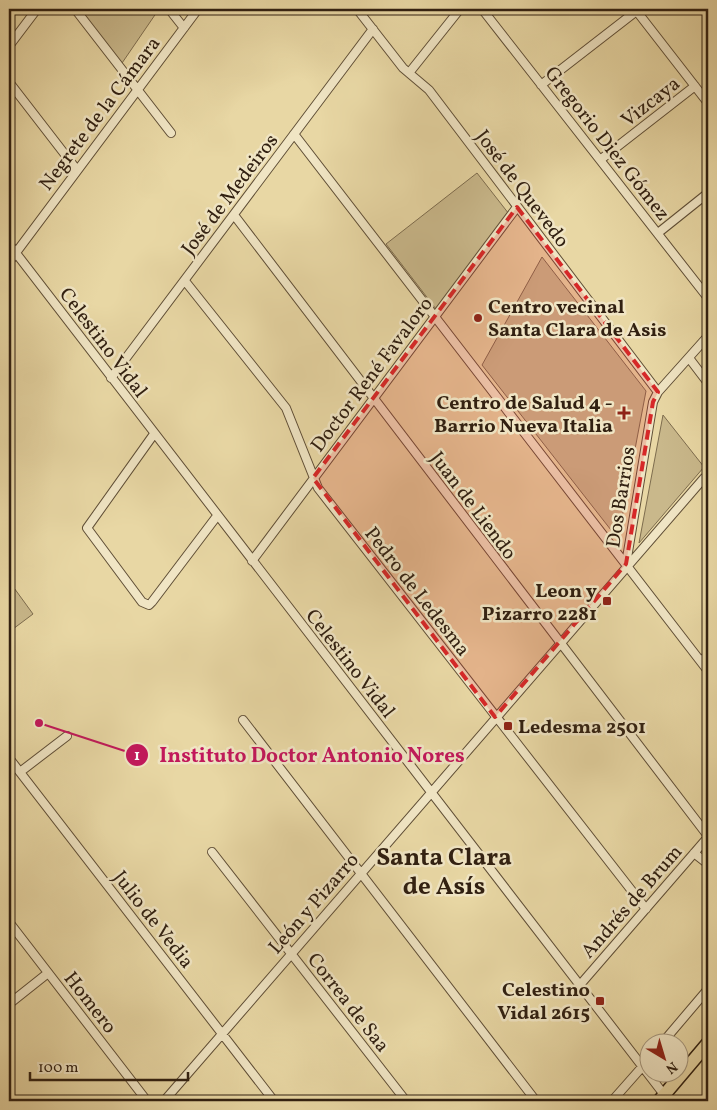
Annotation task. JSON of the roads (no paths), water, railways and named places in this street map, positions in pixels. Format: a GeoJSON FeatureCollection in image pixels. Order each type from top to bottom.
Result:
{"type":"FeatureCollection","features":[{"type":"Feature","properties":{"kind":"main road"},"geometry":{"type":"LineString","coordinates":[[664,1099],[708,1043]]}},
{"type":"Feature","properties":{"kind":"street"},"geometry":{"type":"LineString","coordinates":[[9,46],[37,9]]}},
{"type":"Feature","properties":{"kind":"street"},"geometry":{"type":"LineString","coordinates":[[75,9],[171,133]]}},
{"type":"Feature","properties":{"kind":"street"},"geometry":{"type":"LineString","coordinates":[[169,9],[184,28]]}},
{"type":"Feature","properties":{"kind":"street","name":"Negrete de la Cámara"},"geometry":{"type":"LineString","coordinates":[[9,262],[198,9]]}},
{"type":"Feature","properties":{"kind":"street","name":"José de Quevedo"},"geometry":{"type":"LineString","coordinates":[[357,9],[409,73],[429,90],[658,392]]}},
{"type":"Feature","properties":{"kind":"street"},"geometry":{"type":"LineString","coordinates":[[409,73],[460,9]]}},
{"type":"Feature","properties":{"kind":"street"},"geometry":{"type":"LineString","coordinates":[[541,85],[637,9],[708,103]]}},
{"type":"Feature","properties":{"kind":"street","name":"Gregorio Diez Gómez"},"geometry":{"type":"LineString","coordinates":[[484,10],[708,298]]}},
{"type":"Feature","properties":{"kind":"street","name":"José de Medeiros"},"geometry":{"type":"LineString","coordinates":[[111,378],[373,29]]}},
{"type":"Feature","properties":{"kind":"street"},"geometry":{"type":"LineString","coordinates":[[9,82],[77,170]]}},
{"type":"Feature","properties":{"kind":"street","name":"Vizcaya"},"geometry":{"type":"LineString","coordinates":[[600,160],[695,86]]}},
{"type":"Feature","properties":{"kind":"street"},"geometry":{"type":"LineString","coordinates":[[294,134],[708,671]]}},
{"type":"Feature","properties":{"kind":"street"},"geometry":{"type":"LineString","coordinates":[[658,233],[708,193]]}},
{"type":"Feature","properties":{"kind":"street","name":"Doctor René Favaloro"},"geometry":{"type":"LineString","coordinates":[[252,561],[517,207]]}},
{"type":"Feature","properties":{"kind":"street","name":"Juan de Liendo"},"geometry":{"type":"LineString","coordinates":[[234,215],[559,644],[708,837]]}},
{"type":"Feature","properties":{"kind":"street","name":"Celestino Vidal"},"geometry":{"type":"LineString","coordinates":[[9,244],[640,1064]]}},
{"type":"Feature","properties":{"kind":"street","name":"Pedro de Ledesma"},"geometry":{"type":"LineString","coordinates":[[185,281],[286,408],[313,478],[495,717],[646,910]]}},
{"type":"Feature","properties":{"kind":"street","name":"Dos Barrios"},"geometry":{"type":"LineString","coordinates":[[626,565],[652,402],[658,392],[708,336]]}},
{"type":"Feature","properties":{"kind":"street"},"geometry":{"type":"LineString","coordinates":[[689,358],[708,383]]}},
{"type":"Feature","properties":{"kind":"street"},"geometry":{"type":"LineString","coordinates":[[154,434],[88,524],[88,532],[142,602],[149,605],[217,516]]}},
{"type":"Feature","properties":{"kind":"street","name":"León y Pizarro"},"geometry":{"type":"LineString","coordinates":[[164,1101],[359,873],[626,565],[704,478]]}},
{"type":"Feature","properties":{"kind":"street"},"geometry":{"type":"LineString","coordinates":[[701,662],[708,654]]}},
{"type":"Feature","properties":{"kind":"street"},"geometry":{"type":"LineString","coordinates":[[243,720],[536,1101]]}},
{"type":"Feature","properties":{"kind":"street"},"geometry":{"type":"LineString","coordinates":[[20,772],[67,736]]}},
{"type":"Feature","properties":{"kind":"street","name":"Julio de Vedia"},"geometry":{"type":"LineString","coordinates":[[9,758],[274,1101]]}},
{"type":"Feature","properties":{"kind":"street","name":"Andrés de Brum"},"geometry":{"type":"LineString","coordinates":[[579,986],[708,837]]}},
{"type":"Feature","properties":{"kind":"street","name":"Correa de Saa"},"geometry":{"type":"LineString","coordinates":[[212,852],[406,1101]]}},
{"type":"Feature","properties":{"kind":"street"},"geometry":{"type":"LineString","coordinates":[[694,853],[708,864]]}},
{"type":"Feature","properties":{"kind":"street","name":"Homero"},"geometry":{"type":"LineString","coordinates":[[9,922],[147,1101]]}},
{"type":"Feature","properties":{"kind":"street"},"geometry":{"type":"LineString","coordinates":[[9,1004],[48,973]]}},
{"type":"Feature","properties":{"kind":"street"},"geometry":{"type":"LineString","coordinates":[[671,1032],[708,989]]}},
{"type":"Feature","properties":{"kind":"street"},"geometry":{"type":"LineString","coordinates":[[612,1101],[640,1069]]}},
{"type":"Feature","properties":{"kind":"street","name":"Celestino Vidal"},"geometry":{"type":"LineString","coordinates":[[652,1082],[664,1099]]}},
{"type":"Feature","properties":{"kind":"place","name":"Centro vecinal Santa Clara de Asis"},"geometry":{"type":"Point","coordinates":[478,318]}},
{"type":"Feature","properties":{"kind":"place","name":"Centro de Salud 4 - Barrio Nueva Italia"},"geometry":{"type":"Point","coordinates":[624,413]}},
{"type":"Feature","properties":{"kind":"place","name":"Leon y Pizarro 2281"},"geometry":{"type":"Point","coordinates":[607,601]}},
{"type":"Feature","properties":{"kind":"place","name":"Instituto Doctor Antonio Nores"},"geometry":{"type":"Point","coordinates":[39,723]}},
{"type":"Feature","properties":{"kind":"place","name":"Ledesma 2501"},"geometry":{"type":"Point","coordinates":[508,726]}},
{"type":"Feature","properties":{"kind":"place","name":"Celestino Vidal 2615"},"geometry":{"type":"Point","coordinates":[600,1001]}},
{"type":"Feature","properties":{"kind":"district","name":"Santa Clara de Asís"},"geometry":{"type":"Point","coordinates":[444,870]}}]}
